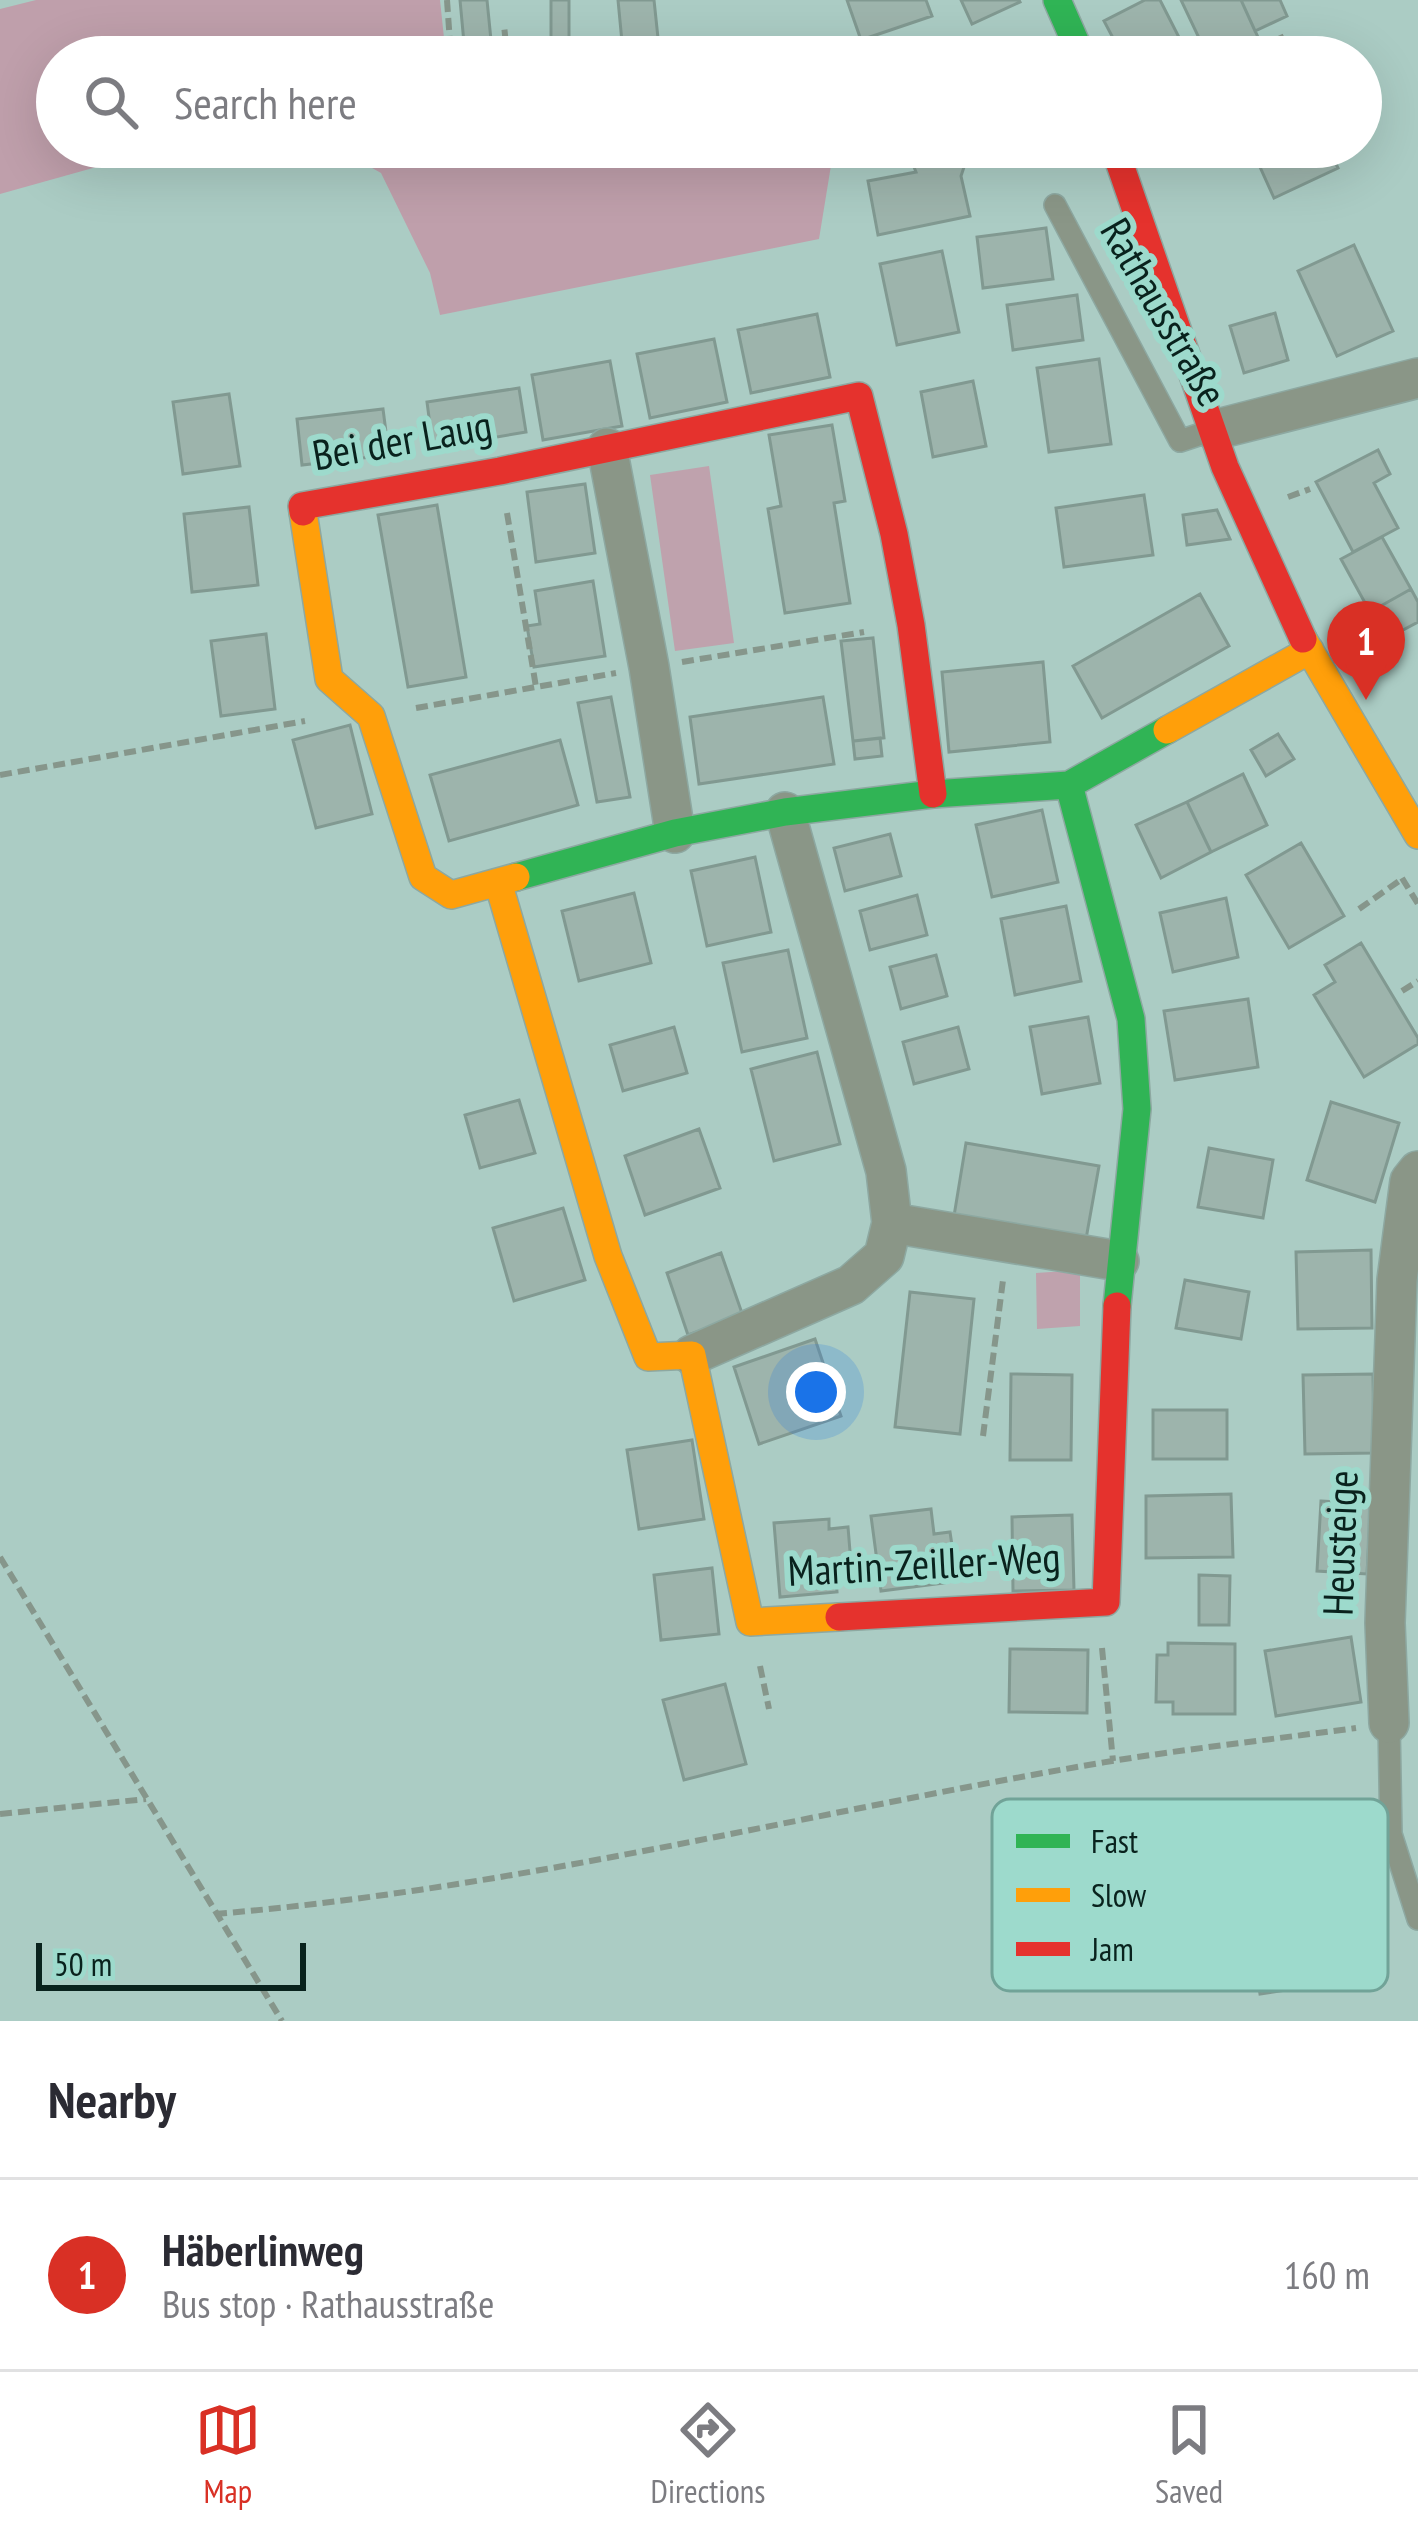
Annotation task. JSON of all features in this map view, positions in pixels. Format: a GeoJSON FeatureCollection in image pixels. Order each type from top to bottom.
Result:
{"type":"FeatureCollection","features":[{"type":"Feature","properties":{"kind":"street"},"geometry":{"type":"LineString","coordinates":[[1058,0],[1073,36]]}},
{"type":"Feature","properties":{"kind":"street","name":"Rathausstraße"},"geometry":{"type":"LineString","coordinates":[[1121,168],[1214,430],[1269,569],[1310,650],[1418,835]]}},
{"type":"Feature","properties":{"kind":"street"},"geometry":{"type":"LineString","coordinates":[[1214,430],[1418,378]]}},
{"type":"Feature","properties":{"kind":"street","name":"Bei der Laug"},"geometry":{"type":"LineString","coordinates":[[933,794],[895,534],[860,396],[500,471],[302,506],[329,679],[371,716],[423,877],[451,895],[675,833],[785,812],[1069,784],[1310,650]]}},
{"type":"Feature","properties":{"kind":"street"},"geometry":{"type":"LineString","coordinates":[[607,448],[675,833]]}},
{"type":"Feature","properties":{"kind":"street","name":"Martin-Zeiller-Weg"},"geometry":{"type":"LineString","coordinates":[[692,1355],[750,1622],[1106,1602],[1119,1261],[1136,1108],[1131,1019],[1069,784]]}},
{"type":"Feature","properties":{"kind":"street"},"geometry":{"type":"LineString","coordinates":[[498,882],[608,1256],[648,1357],[692,1355],[851,1285],[884,1256],[892,1223],[886,1171],[785,812]]}},
{"type":"Feature","properties":{"kind":"street","name":"Heusteige"},"geometry":{"type":"LineString","coordinates":[[1389,1724],[1385,1623],[1397,1280],[1410,1181],[1418,1171]]}},
{"type":"Feature","properties":{"kind":"street"},"geometry":{"type":"LineString","coordinates":[[892,1223],[1119,1261]]}},
{"type":"Feature","properties":{"kind":"lane","name":"Rathausstraße"},"geometry":{"type":"LineString","coordinates":[[1055,205],[1180,441],[1214,430]]}},
{"type":"Feature","properties":{"kind":"lane","name":"Heusteige"},"geometry":{"type":"LineString","coordinates":[[1389,1724],[1391,1834],[1418,1919]]}},
{"type":"Feature","properties":{"kind":"path"},"geometry":{"type":"LineString","coordinates":[[447,0],[450,36]]}},
{"type":"Feature","properties":{"kind":"path"},"geometry":{"type":"LineString","coordinates":[[504,25],[505,36]]}},
{"type":"Feature","properties":{"kind":"path"},"geometry":{"type":"LineString","coordinates":[[500,471],[536,687]]}},
{"type":"Feature","properties":{"kind":"path"},"geometry":{"type":"LineString","coordinates":[[0,775],[362,711]]}},
{"type":"Feature","properties":{"kind":"path"},"geometry":{"type":"LineString","coordinates":[[1359,909],[1402,879]]}},
{"type":"Feature","properties":{"kind":"path"},"geometry":{"type":"LineString","coordinates":[[1402,991],[1418,981]]}},
{"type":"Feature","properties":{"kind":"path"},"geometry":{"type":"LineString","coordinates":[[982,1436],[1009,1240]]}},
{"type":"Feature","properties":{"kind":"path"},"geometry":{"type":"LineString","coordinates":[[0,1557],[282,2021]]}},
{"type":"Feature","properties":{"kind":"path"},"geometry":{"type":"LineString","coordinates":[[1098,1603],[1113,1761]]}},
{"type":"Feature","properties":{"kind":"path"},"geometry":{"type":"LineString","coordinates":[[215,1914],[326,1902],[660,1849],[1113,1761],[1389,1724]]}},
{"type":"Feature","properties":{"kind":"path"},"geometry":{"type":"LineString","coordinates":[[0,1814],[146,1799]]}},
{"type":"Feature","properties":{"kind":"shaded area"},"geometry":{"type":"Polygon","coordinates":[[[36,0],[440,0],[444,36],[36,36],[36,168],[93,168],[0,194],[0,9],[36,0]]]}},
{"type":"Feature","properties":{"kind":"shaded area"},"geometry":{"type":"Polygon","coordinates":[[[372,168],[831,168],[819,239],[440,315],[430,273],[381,173],[372,168]]]}},
{"type":"Feature","properties":{"kind":"shaded area"},"geometry":{"type":"Polygon","coordinates":[[[709,466],[734,643],[675,651],[650,475],[709,466]]]}},
{"type":"Feature","properties":{"kind":"shaded area"},"geometry":{"type":"Polygon","coordinates":[[[1080,1270],[1080,1326],[1037,1329],[1036,1273],[1080,1270]]]}},
{"type":"Feature","properties":{"kind":"building"},"geometry":{"type":"Polygon","coordinates":[[[460,0],[487,0],[491,36],[463,36],[460,0]]]}},
{"type":"Feature","properties":{"kind":"building"},"geometry":{"type":"Polygon","coordinates":[[[551,0],[569,0],[569,36],[551,36],[551,0]]]}},
{"type":"Feature","properties":{"kind":"building"},"geometry":{"type":"Polygon","coordinates":[[[618,0],[654,0],[658,36],[621,36],[618,0]]]}},
{"type":"Feature","properties":{"kind":"building"},"geometry":{"type":"Polygon","coordinates":[[[847,0],[926,0],[932,16],[860,36],[847,0]]]}},
{"type":"Feature","properties":{"kind":"building"},"geometry":{"type":"Polygon","coordinates":[[[961,0],[1019,0],[1020,2],[972,24],[961,0]]]}},
{"type":"Feature","properties":{"kind":"building"},"geometry":{"type":"Polygon","coordinates":[[[1145,0],[1160,0],[1178,36],[1112,36],[1104,21],[1145,0]]]}},
{"type":"Feature","properties":{"kind":"building"},"geometry":{"type":"Polygon","coordinates":[[[1181,0],[1241,0],[1257,36],[1198,36],[1181,0]]]}},
{"type":"Feature","properties":{"kind":"building"},"geometry":{"type":"Polygon","coordinates":[[[1241,0],[1280,0],[1287,16],[1255,31],[1241,0]]]}},
{"type":"Feature","properties":{"kind":"building"},"geometry":{"type":"Polygon","coordinates":[[[914,168],[964,168],[961,176],[970,216],[878,235],[868,181],[916,172],[914,168]]]}},
{"type":"Feature","properties":{"kind":"building"},"geometry":{"type":"Polygon","coordinates":[[[1260,168],[1338,168],[1274,198],[1260,168]]]}},
{"type":"Feature","properties":{"kind":"building"},"geometry":{"type":"Polygon","coordinates":[[[1046,228],[1053,279],[983,288],[977,237],[1046,228]]]}},
{"type":"Feature","properties":{"kind":"building"},"geometry":{"type":"Polygon","coordinates":[[[1354,245],[1393,331],[1337,356],[1298,271],[1354,245]]]}},
{"type":"Feature","properties":{"kind":"building"},"geometry":{"type":"Polygon","coordinates":[[[942,251],[959,332],[897,345],[880,264],[942,251]]]}},
{"type":"Feature","properties":{"kind":"building"},"geometry":{"type":"Polygon","coordinates":[[[1077,295],[1083,340],[1013,350],[1007,305],[1077,295]]]}},
{"type":"Feature","properties":{"kind":"building"},"geometry":{"type":"Polygon","coordinates":[[[1275,313],[1288,360],[1244,373],[1230,326],[1275,313]]]}},
{"type":"Feature","properties":{"kind":"building"},"geometry":{"type":"Polygon","coordinates":[[[817,314],[830,377],[751,393],[738,330],[817,314]]]}},
{"type":"Feature","properties":{"kind":"building"},"geometry":{"type":"Polygon","coordinates":[[[714,339],[727,402],[650,418],[637,354],[714,339]]]}},
{"type":"Feature","properties":{"kind":"building"},"geometry":{"type":"Polygon","coordinates":[[[1099,359],[1111,444],[1049,452],[1037,368],[1099,359]]]}},
{"type":"Feature","properties":{"kind":"building"},"geometry":{"type":"Polygon","coordinates":[[[610,361],[622,426],[543,440],[532,375],[610,361]]]}},
{"type":"Feature","properties":{"kind":"building"},"geometry":{"type":"Polygon","coordinates":[[[973,381],[986,446],[933,457],[921,392],[973,381]]]}},
{"type":"Feature","properties":{"kind":"building"},"geometry":{"type":"Polygon","coordinates":[[[519,388],[526,432],[433,448],[427,402],[519,388]]]}},
{"type":"Feature","properties":{"kind":"building"},"geometry":{"type":"Polygon","coordinates":[[[229,394],[240,466],[183,474],[173,402],[229,394]]]}},
{"type":"Feature","properties":{"kind":"building"},"geometry":{"type":"Polygon","coordinates":[[[383,409],[389,455],[302,465],[297,419],[383,409]]]}},
{"type":"Feature","properties":{"kind":"building"},"geometry":{"type":"Polygon","coordinates":[[[832,425],[845,501],[834,503],[850,603],[785,613],[768,509],[781,506],[769,435],[832,425]]]}},
{"type":"Feature","properties":{"kind":"building"},"geometry":{"type":"Polygon","coordinates":[[[1378,450],[1390,474],[1374,483],[1398,528],[1353,552],[1316,482],[1378,450]]]}},
{"type":"Feature","properties":{"kind":"building"},"geometry":{"type":"Polygon","coordinates":[[[585,484],[595,553],[536,562],[527,492],[585,484]]]}},
{"type":"Feature","properties":{"kind":"building"},"geometry":{"type":"Polygon","coordinates":[[[1144,495],[1153,555],[1064,567],[1056,508],[1144,495]]]}},
{"type":"Feature","properties":{"kind":"building"},"geometry":{"type":"Polygon","coordinates":[[[437,505],[466,677],[408,687],[378,515],[437,505]]]}},
{"type":"Feature","properties":{"kind":"building"},"geometry":{"type":"Polygon","coordinates":[[[249,507],[258,585],[192,592],[184,514],[249,507]]]}},
{"type":"Feature","properties":{"kind":"building"},"geometry":{"type":"Polygon","coordinates":[[[1217,510],[1230,539],[1187,545],[1183,515],[1217,510]]]}},
{"type":"Feature","properties":{"kind":"building"},"geometry":{"type":"Polygon","coordinates":[[[1382,537],[1411,589],[1370,612],[1341,559],[1382,537]]]}},
{"type":"Feature","properties":{"kind":"building"},"geometry":{"type":"Polygon","coordinates":[[[593,581],[605,656],[534,667],[527,626],[540,624],[535,591],[593,581]]]}},
{"type":"Feature","properties":{"kind":"building"},"geometry":{"type":"Polygon","coordinates":[[[1411,589],[1418,602],[1418,622],[1386,639],[1370,612],[1411,589]]]}},
{"type":"Feature","properties":{"kind":"building"},"geometry":{"type":"Polygon","coordinates":[[[1200,594],[1229,646],[1102,718],[1073,666],[1200,594]]]}},
{"type":"Feature","properties":{"kind":"building"},"geometry":{"type":"Polygon","coordinates":[[[266,634],[275,709],[221,716],[211,641],[266,634]]]}},
{"type":"Feature","properties":{"kind":"building"},"geometry":{"type":"Polygon","coordinates":[[[873,638],[884,738],[853,741],[841,641],[873,638]]]}},
{"type":"Feature","properties":{"kind":"building"},"geometry":{"type":"Polygon","coordinates":[[[1043,662],[1050,742],[949,752],[942,672],[1043,662]]]}},
{"type":"Feature","properties":{"kind":"building"},"geometry":{"type":"Polygon","coordinates":[[[611,697],[630,797],[597,802],[578,703],[611,697]]]}},
{"type":"Feature","properties":{"kind":"building"},"geometry":{"type":"Polygon","coordinates":[[[823,697],[834,764],[699,784],[690,717],[823,697]]]}},
{"type":"Feature","properties":{"kind":"building"},"geometry":{"type":"Polygon","coordinates":[[[350,725],[372,814],[316,828],[293,740],[350,725]]]}},
{"type":"Feature","properties":{"kind":"building"},"geometry":{"type":"Polygon","coordinates":[[[1278,734],[1294,759],[1266,776],[1251,750],[1278,734]]]}},
{"type":"Feature","properties":{"kind":"building"},"geometry":{"type":"Polygon","coordinates":[[[880,738],[882,756],[855,759],[853,741],[880,738]]]}},
{"type":"Feature","properties":{"kind":"building"},"geometry":{"type":"Polygon","coordinates":[[[560,740],[578,805],[449,841],[430,775],[560,740]]]}},
{"type":"Feature","properties":{"kind":"building"},"geometry":{"type":"Polygon","coordinates":[[[1243,774],[1267,825],[1211,852],[1187,802],[1243,774]]]}},
{"type":"Feature","properties":{"kind":"building"},"geometry":{"type":"Polygon","coordinates":[[[1187,802],[1211,852],[1161,878],[1136,825],[1187,802]]]}},
{"type":"Feature","properties":{"kind":"building"},"geometry":{"type":"Polygon","coordinates":[[[1042,810],[1058,882],[992,897],[976,825],[1042,810]]]}},
{"type":"Feature","properties":{"kind":"building"},"geometry":{"type":"Polygon","coordinates":[[[890,834],[901,876],[845,891],[834,848],[890,834]]]}},
{"type":"Feature","properties":{"kind":"building"},"geometry":{"type":"Polygon","coordinates":[[[1301,843],[1344,916],[1289,948],[1246,875],[1301,843]]]}},
{"type":"Feature","properties":{"kind":"building"},"geometry":{"type":"Polygon","coordinates":[[[755,857],[771,932],[707,946],[691,871],[755,857]]]}},
{"type":"Feature","properties":{"kind":"building"},"geometry":{"type":"Polygon","coordinates":[[[634,893],[651,963],[579,981],[562,911],[634,893]]]}},
{"type":"Feature","properties":{"kind":"building"},"geometry":{"type":"Polygon","coordinates":[[[917,895],[927,935],[870,950],[860,911],[917,895]]]}},
{"type":"Feature","properties":{"kind":"building"},"geometry":{"type":"Polygon","coordinates":[[[1226,898],[1238,957],[1173,972],[1160,913],[1226,898]]]}},
{"type":"Feature","properties":{"kind":"building"},"geometry":{"type":"Polygon","coordinates":[[[1066,906],[1081,981],[1015,995],[1001,919],[1066,906]]]}},
{"type":"Feature","properties":{"kind":"building"},"geometry":{"type":"Polygon","coordinates":[[[1361,943],[1418,1038],[1418,1044],[1364,1077],[1314,995],[1335,982],[1325,965],[1361,943]]]}},
{"type":"Feature","properties":{"kind":"building"},"geometry":{"type":"Polygon","coordinates":[[[788,950],[807,1038],[742,1052],[723,963],[788,950]]]}},
{"type":"Feature","properties":{"kind":"building"},"geometry":{"type":"Polygon","coordinates":[[[936,955],[947,996],[901,1009],[890,967],[936,955]]]}},
{"type":"Feature","properties":{"kind":"building"},"geometry":{"type":"Polygon","coordinates":[[[1248,999],[1258,1067],[1175,1080],[1164,1011],[1248,999]]]}},
{"type":"Feature","properties":{"kind":"building"},"geometry":{"type":"Polygon","coordinates":[[[1088,1017],[1100,1083],[1042,1094],[1030,1027],[1088,1017]]]}},
{"type":"Feature","properties":{"kind":"building"},"geometry":{"type":"Polygon","coordinates":[[[674,1027],[687,1073],[623,1091],[610,1045],[674,1027]]]}},
{"type":"Feature","properties":{"kind":"building"},"geometry":{"type":"Polygon","coordinates":[[[958,1027],[969,1069],[914,1084],[903,1042],[958,1027]]]}},
{"type":"Feature","properties":{"kind":"building"},"geometry":{"type":"Polygon","coordinates":[[[817,1052],[840,1144],[774,1161],[751,1069],[817,1052]]]}},
{"type":"Feature","properties":{"kind":"building"},"geometry":{"type":"Polygon","coordinates":[[[519,1100],[535,1153],[480,1168],[465,1115],[519,1100]]]}},
{"type":"Feature","properties":{"kind":"building"},"geometry":{"type":"Polygon","coordinates":[[[1331,1102],[1399,1123],[1375,1202],[1307,1180],[1331,1102]]]}},
{"type":"Feature","properties":{"kind":"building"},"geometry":{"type":"Polygon","coordinates":[[[699,1129],[720,1188],[645,1215],[625,1156],[699,1129]]]}},
{"type":"Feature","properties":{"kind":"building"},"geometry":{"type":"Polygon","coordinates":[[[966,1143],[1099,1166],[1086,1239],[954,1216],[966,1143]]]}},
{"type":"Feature","properties":{"kind":"building"},"geometry":{"type":"Polygon","coordinates":[[[1209,1148],[1273,1160],[1263,1218],[1198,1207],[1209,1148]]]}},
{"type":"Feature","properties":{"kind":"building"},"geometry":{"type":"Polygon","coordinates":[[[563,1208],[585,1280],[514,1301],[493,1228],[563,1208]]]}},
{"type":"Feature","properties":{"kind":"building"},"geometry":{"type":"Polygon","coordinates":[[[1371,1250],[1372,1328],[1298,1329],[1296,1252],[1371,1250]]]}},
{"type":"Feature","properties":{"kind":"building"},"geometry":{"type":"Polygon","coordinates":[[[721,1253],[743,1316],[688,1335],[667,1273],[721,1253]]]}},
{"type":"Feature","properties":{"kind":"building"},"geometry":{"type":"Polygon","coordinates":[[[1185,1280],[1249,1292],[1241,1339],[1176,1328],[1185,1280]]]}},
{"type":"Feature","properties":{"kind":"building"},"geometry":{"type":"Polygon","coordinates":[[[910,1292],[974,1299],[960,1434],[895,1427],[910,1292]]]}},
{"type":"Feature","properties":{"kind":"building"},"geometry":{"type":"Polygon","coordinates":[[[815,1339],[841,1416],[759,1444],[734,1367],[815,1339]]]}},
{"type":"Feature","properties":{"kind":"building"},"geometry":{"type":"Polygon","coordinates":[[[1011,1374],[1072,1375],[1071,1460],[1010,1460],[1011,1374]]]}},
{"type":"Feature","properties":{"kind":"building"},"geometry":{"type":"Polygon","coordinates":[[[1373,1374],[1374,1453],[1305,1454],[1303,1375],[1373,1374]]]}},
{"type":"Feature","properties":{"kind":"building"},"geometry":{"type":"Polygon","coordinates":[[[1153,1410],[1227,1410],[1227,1459],[1153,1459],[1153,1410]]]}},
{"type":"Feature","properties":{"kind":"building"},"geometry":{"type":"Polygon","coordinates":[[[692,1440],[704,1519],[639,1529],[627,1450],[692,1440]]]}},
{"type":"Feature","properties":{"kind":"building"},"geometry":{"type":"Polygon","coordinates":[[[1231,1494],[1233,1557],[1146,1558],[1146,1496],[1231,1494]]]}},
{"type":"Feature","properties":{"kind":"building"},"geometry":{"type":"Polygon","coordinates":[[[1321,1501],[1371,1504],[1367,1574],[1317,1571],[1321,1501]]]}},
{"type":"Feature","properties":{"kind":"building"},"geometry":{"type":"Polygon","coordinates":[[[931,1509],[934,1534],[950,1532],[956,1572],[942,1573],[944,1583],[881,1591],[871,1516],[931,1509]]]}},
{"type":"Feature","properties":{"kind":"building"},"geometry":{"type":"Polygon","coordinates":[[[1072,1515],[1074,1590],[1013,1591],[1012,1517],[1072,1515]]]}},
{"type":"Feature","properties":{"kind":"building"},"geometry":{"type":"Polygon","coordinates":[[[829,1519],[829,1529],[848,1527],[852,1576],[836,1578],[837,1592],[780,1597],[774,1523],[829,1519]]]}},
{"type":"Feature","properties":{"kind":"building"},"geometry":{"type":"Polygon","coordinates":[[[712,1568],[719,1634],[661,1640],[654,1575],[712,1568]]]}},
{"type":"Feature","properties":{"kind":"building"},"geometry":{"type":"Polygon","coordinates":[[[1199,1575],[1230,1576],[1229,1625],[1199,1625],[1199,1575]]]}},
{"type":"Feature","properties":{"kind":"building"},"geometry":{"type":"Polygon","coordinates":[[[1351,1637],[1361,1702],[1276,1716],[1265,1651],[1351,1637]]]}},
{"type":"Feature","properties":{"kind":"building"},"geometry":{"type":"Polygon","coordinates":[[[1168,1643],[1235,1644],[1235,1714],[1173,1714],[1173,1702],[1156,1702],[1157,1655],[1168,1655],[1168,1643]]]}},
{"type":"Feature","properties":{"kind":"building"},"geometry":{"type":"Polygon","coordinates":[[[1010,1649],[1088,1650],[1087,1713],[1009,1712],[1010,1649]]]}},
{"type":"Feature","properties":{"kind":"building"},"geometry":{"type":"Polygon","coordinates":[[[725,1684],[746,1764],[684,1780],[663,1700],[725,1684]]]}},
{"type":"Feature","properties":{"kind":"traffic: fast"},"geometry":{"type":"LineString","coordinates":[[1057,0],[1073,36]]}},
{"type":"Feature","properties":{"kind":"traffic: fast"},"geometry":{"type":"LineString","coordinates":[[516,877],[675,833],[785,812],[933,794],[1069,785],[1167,730]]}},
{"type":"Feature","properties":{"kind":"traffic: fast"},"geometry":{"type":"LineString","coordinates":[[1069,785],[1131,1019],[1137,1109],[1117,1306]]}},
{"type":"Feature","properties":{"kind":"traffic: slow"},"geometry":{"type":"LineString","coordinates":[[303,512],[329,679],[371,716],[423,877],[451,895],[516,877]]}},
{"type":"Feature","properties":{"kind":"traffic: slow"},"geometry":{"type":"LineString","coordinates":[[1303,639],[1418,835]]}},
{"type":"Feature","properties":{"kind":"traffic: slow"},"geometry":{"type":"LineString","coordinates":[[1167,730],[1310,650]]}},
{"type":"Feature","properties":{"kind":"traffic: slow"},"geometry":{"type":"LineString","coordinates":[[498,882],[608,1256],[648,1357],[692,1355],[750,1622],[839,1617]]}},
{"type":"Feature","properties":{"kind":"traffic: jam"},"geometry":{"type":"LineString","coordinates":[[1121,168],[1225,467],[1303,639]]}},
{"type":"Feature","properties":{"kind":"traffic: jam"},"geometry":{"type":"LineString","coordinates":[[303,512],[302,506],[500,471],[859,396],[911,625],[933,794]]}},
{"type":"Feature","properties":{"kind":"traffic: jam"},"geometry":{"type":"LineString","coordinates":[[839,1617],[1106,1602],[1117,1306]]}},
{"type":"Feature","properties":{"kind":"place","name":"Häberlinweg"},"geometry":{"type":"Point","coordinates":[1366,700]}}]}
